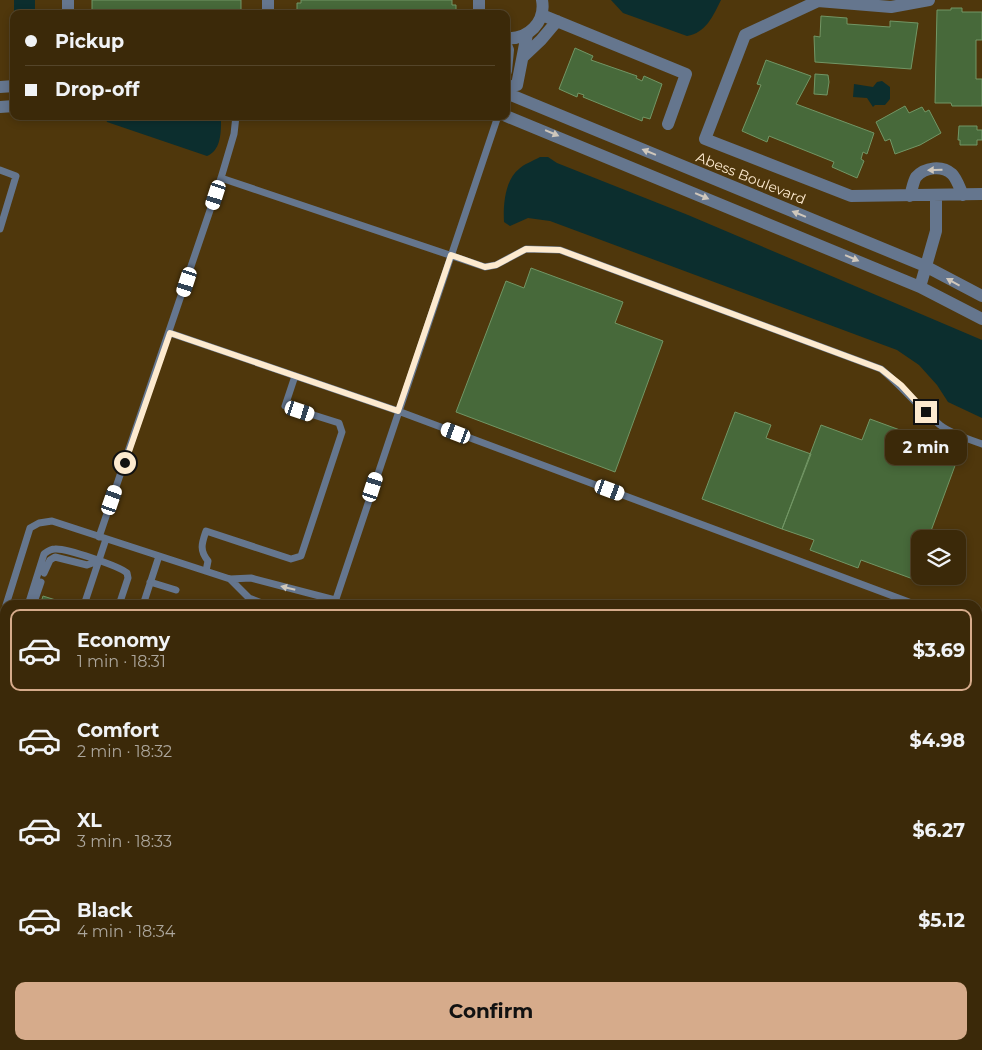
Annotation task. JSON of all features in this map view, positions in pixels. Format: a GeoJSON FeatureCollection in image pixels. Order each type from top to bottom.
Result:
{"type":"FeatureCollection","features":[{"type":"Feature","properties":{"kind":"street"},"geometry":{"type":"LineString","coordinates":[[510,88],[517,85],[528,34],[542,15],[542,0]]}},
{"type":"Feature","properties":{"kind":"street"},"geometry":{"type":"LineString","coordinates":[[929,0],[892,7],[818,1],[746,35],[705,139],[851,196],[982,194]]}},
{"type":"Feature","properties":{"kind":"street"},"geometry":{"type":"LineString","coordinates":[[542,15],[686,74],[668,124]]}},
{"type":"Feature","properties":{"kind":"street"},"geometry":{"type":"LineString","coordinates":[[523,57],[542,40],[556,21]]}},
{"type":"Feature","properties":{"kind":"street"},"geometry":{"type":"LineString","coordinates":[[510,37],[528,34]]}},
{"type":"Feature","properties":{"kind":"street","name":"Abess Boulevard"},"geometry":{"type":"LineString","coordinates":[[510,91],[925,266],[982,296]]}},
{"type":"Feature","properties":{"kind":"street"},"geometry":{"type":"LineString","coordinates":[[510,118],[920,287],[982,319]]}},
{"type":"Feature","properties":{"kind":"street"},"geometry":{"type":"LineString","coordinates":[[910,196],[915,178],[924,170],[934,168],[946,170],[953,175],[963,195]]}},
{"type":"Feature","properties":{"kind":"street"},"geometry":{"type":"LineString","coordinates":[[920,287],[936,231],[936,196]]}},
{"type":"Feature","properties":{"kind":"lane"},"geometry":{"type":"LineString","coordinates":[[86,600],[103,538],[221,178],[234,134],[236,120]]}},
{"type":"Feature","properties":{"kind":"lane"},"geometry":{"type":"LineString","coordinates":[[336,600],[497,120]]}},
{"type":"Feature","properties":{"kind":"lane"},"geometry":{"type":"LineString","coordinates":[[0,170],[16,176],[0,228]]}},
{"type":"Feature","properties":{"kind":"lane"},"geometry":{"type":"LineString","coordinates":[[221,178],[485,267],[496,265],[526,249],[560,250],[881,369],[901,385],[941,425],[959,436],[982,444]]}},
{"type":"Feature","properties":{"kind":"lane"},"geometry":{"type":"LineString","coordinates":[[170,333],[398,411],[904,600]]}},
{"type":"Feature","properties":{"kind":"lane"},"geometry":{"type":"LineString","coordinates":[[206,571],[208,561],[202,552],[201,545],[206,531],[291,559],[300,556],[342,432],[338,423],[285,406],[295,376]]}},
{"type":"Feature","properties":{"kind":"lane"},"geometry":{"type":"LineString","coordinates":[[8,600],[30,528],[39,523],[52,521],[230,579],[251,578],[325,600]]}},
{"type":"Feature","properties":{"kind":"lane"},"geometry":{"type":"LineString","coordinates":[[30,600],[44,554],[49,550],[57,548],[98,561],[127,573],[128,578],[121,600]]}},
{"type":"Feature","properties":{"kind":"lane"},"geometry":{"type":"LineString","coordinates":[[145,600],[159,556]]}},
{"type":"Feature","properties":{"kind":"lane"},"geometry":{"type":"LineString","coordinates":[[44,573],[50,560],[55,557],[87,565],[98,561]]}},
{"type":"Feature","properties":{"kind":"lane"},"geometry":{"type":"LineString","coordinates":[[230,579],[249,598],[254,600]]}},
{"type":"Feature","properties":{"kind":"lane"},"geometry":{"type":"LineString","coordinates":[[36,600],[41,582]]}},
{"type":"Feature","properties":{"kind":"lane"},"geometry":{"type":"LineString","coordinates":[[150,582],[176,590]]}},
{"type":"Feature","properties":{"kind":"water"},"geometry":{"type":"Polygon","coordinates":[[[14,0],[35,0],[35,10],[14,10],[14,0]]]}},
{"type":"Feature","properties":{"kind":"water"},"geometry":{"type":"Polygon","coordinates":[[[611,0],[721,0],[712,18],[704,28],[687,36],[623,13],[611,0]]]}},
{"type":"Feature","properties":{"kind":"water"},"geometry":{"type":"Polygon","coordinates":[[[882,81],[890,87],[890,99],[885,105],[875,105],[873,107],[867,98],[853,97],[854,84],[873,87],[877,82],[882,81]]]}},
{"type":"Feature","properties":{"kind":"water"},"geometry":{"type":"Polygon","coordinates":[[[106,120],[221,120],[220,139],[216,149],[207,156],[107,122],[106,120]]]}},
{"type":"Feature","properties":{"kind":"water"},"geometry":{"type":"Polygon","coordinates":[[[540,157],[548,157],[557,163],[688,215],[982,340],[982,418],[948,402],[937,385],[919,365],[897,350],[550,221],[528,218],[510,226],[504,222],[508,186],[514,174],[521,167],[540,157]]]}},
{"type":"Feature","properties":{"kind":"building"},"geometry":{"type":"Polygon","coordinates":[[[92,0],[241,0],[241,10],[92,10],[92,0]]]}},
{"type":"Feature","properties":{"kind":"building"},"geometry":{"type":"Polygon","coordinates":[[[301,0],[452,0],[452,5],[456,5],[456,10],[297,10],[297,3],[301,3],[301,0]]]}},
{"type":"Feature","properties":{"kind":"building"},"geometry":{"type":"Polygon","coordinates":[[[951,8],[962,8],[962,12],[982,12],[982,40],[976,40],[976,79],[982,79],[982,106],[952,106],[951,103],[935,103],[937,10],[951,10],[951,8]]]}},
{"type":"Feature","properties":{"kind":"building"},"geometry":{"type":"Polygon","coordinates":[[[821,16],[847,18],[847,24],[890,27],[890,21],[918,23],[911,69],[815,62],[814,36],[820,37],[821,16]]]}},
{"type":"Feature","properties":{"kind":"building"},"geometry":{"type":"Polygon","coordinates":[[[575,48],[593,56],[591,60],[637,76],[636,78],[642,81],[644,76],[662,84],[650,119],[643,117],[642,121],[583,97],[584,95],[578,93],[577,97],[559,89],[575,48]]]}},
{"type":"Feature","properties":{"kind":"building"},"geometry":{"type":"Polygon","coordinates":[[[766,60],[811,76],[796,104],[874,133],[867,154],[863,152],[861,159],[864,161],[857,178],[832,167],[834,162],[769,136],[767,142],[742,131],[761,85],[757,84],[766,60]]]}},
{"type":"Feature","properties":{"kind":"building"},"geometry":{"type":"Polygon","coordinates":[[[815,74],[828,75],[827,95],[814,94],[815,74]]]}},
{"type":"Feature","properties":{"kind":"building"},"geometry":{"type":"Polygon","coordinates":[[[905,106],[909,113],[922,107],[925,112],[929,110],[941,133],[920,145],[895,154],[890,139],[885,141],[876,122],[905,106]]]}},
{"type":"Feature","properties":{"kind":"building"},"geometry":{"type":"Polygon","coordinates":[[[959,126],[977,126],[977,130],[982,130],[982,140],[977,140],[977,145],[960,145],[960,140],[958,140],[959,126]]]}},
{"type":"Feature","properties":{"kind":"building"},"geometry":{"type":"Polygon","coordinates":[[[531,268],[623,302],[615,323],[663,341],[615,472],[456,412],[506,281],[524,288],[531,268]]]}},
{"type":"Feature","properties":{"kind":"building"},"geometry":{"type":"Polygon","coordinates":[[[735,412],[771,425],[766,438],[811,454],[782,529],[702,499],[735,412]]]}},
{"type":"Feature","properties":{"kind":"building"},"geometry":{"type":"Polygon","coordinates":[[[870,419],[960,452],[931,530],[911,530],[911,578],[861,560],[858,568],[810,550],[814,540],[782,529],[821,425],[862,440],[870,419]]]}},
{"type":"Feature","properties":{"kind":"building"},"geometry":{"type":"Polygon","coordinates":[[[43,596],[56,600],[42,600],[43,596]]]}},
{"type":"Feature","properties":{"kind":"route"},"geometry":{"type":"LineString","coordinates":[[125,463],[170,333],[398,411],[451,255],[485,267],[496,265],[526,249],[560,250],[881,369],[901,385],[926,412]]}}]}
